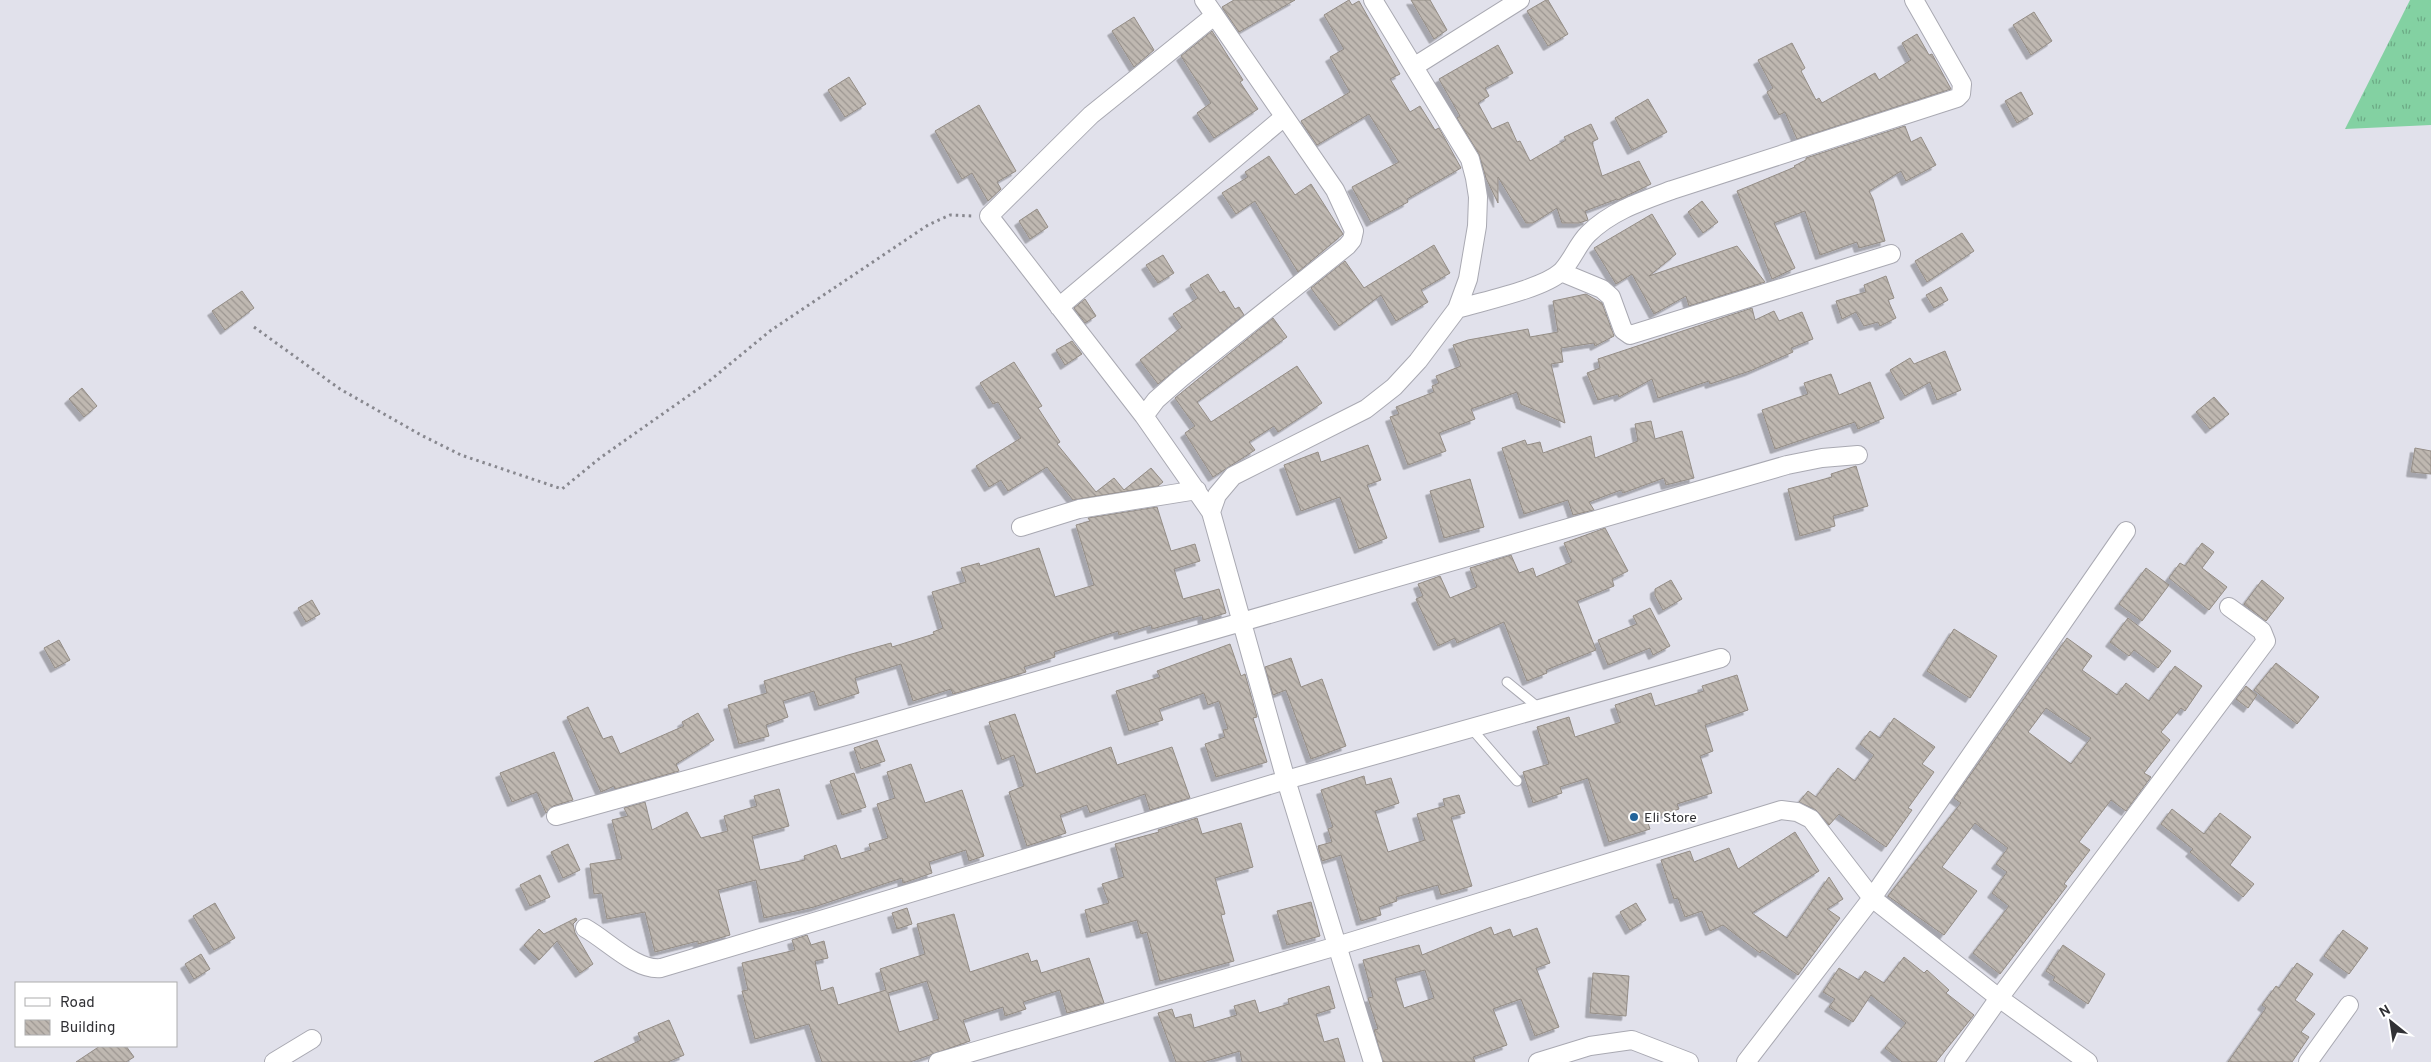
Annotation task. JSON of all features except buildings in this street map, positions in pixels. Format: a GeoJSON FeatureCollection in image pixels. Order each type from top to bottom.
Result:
{"type":"FeatureCollection","features":[{"type":"Feature","properties":{"kind":"street"},"geometry":{"type":"LineString","coordinates":[[1144,416],[1156,400],[1181,378],[1342,251],[1352,240],[1354,231],[1335,190],[1204,0]]}},
{"type":"Feature","properties":{"kind":"street"},"geometry":{"type":"LineString","coordinates":[[1211,512],[1217,495],[1233,476],[1366,409],[1394,387],[1418,361],[1457,309],[1468,279],[1477,226],[1478,197],[1476,178],[1470,159],[1373,0]]}},
{"type":"Feature","properties":{"kind":"street"},"geometry":{"type":"LineString","coordinates":[[1415,66],[1520,0]]}},
{"type":"Feature","properties":{"kind":"street"},"geometry":{"type":"LineString","coordinates":[[1457,309],[1529,288],[1561,272],[1587,235],[1607,218],[1626,207],[1681,187],[1957,98],[1961,94],[1962,84],[1914,0]]}},
{"type":"Feature","properties":{"kind":"street"},"geometry":{"type":"LineString","coordinates":[[1214,16],[1091,115],[989,216],[1144,416],[1198,490],[1211,512],[1286,780],[1373,1062]]}},
{"type":"Feature","properties":{"kind":"street"},"geometry":{"type":"LineString","coordinates":[[1059,307],[1284,117]]}},
{"type":"Feature","properties":{"kind":"street"},"geometry":{"type":"LineString","coordinates":[[1561,272],[1602,289],[1614,304],[1623,330],[1630,335],[1891,254]]}},
{"type":"Feature","properties":{"kind":"street"},"geometry":{"type":"LineString","coordinates":[[556,816],[872,728],[1787,465],[1822,458],[1858,456]]}},
{"type":"Feature","properties":{"kind":"street"},"geometry":{"type":"LineString","coordinates":[[1021,527],[1079,509],[1198,490]]}},
{"type":"Feature","properties":{"kind":"street"},"geometry":{"type":"LineString","coordinates":[[1746,1062],[1872,898],[2126,531]]}},
{"type":"Feature","properties":{"kind":"street"},"geometry":{"type":"LineString","coordinates":[[1954,1062],[1999,998],[2266,641],[2262,631],[2229,607]]}},
{"type":"Feature","properties":{"kind":"street"},"geometry":{"type":"LineString","coordinates":[[585,928],[637,962],[653,969],[661,968],[1286,780],[1722,658]]}},
{"type":"Feature","properties":{"kind":"street"},"geometry":{"type":"LineString","coordinates":[[938,1062],[1338,946],[1781,810],[1797,812],[1811,819],[1872,898],[1999,998],[2088,1062]]}},
{"type":"Feature","properties":{"kind":"street"},"geometry":{"type":"LineString","coordinates":[[2308,1062],[2349,1005]]}},
{"type":"Feature","properties":{"kind":"street"},"geometry":{"type":"LineString","coordinates":[[274,1062],[312,1039]]}},
{"type":"Feature","properties":{"kind":"street"},"geometry":{"type":"LineString","coordinates":[[1538,1062],[1590,1046],[1632,1040],[1689,1062]]}},
{"type":"Feature","properties":{"kind":"lane"},"geometry":{"type":"LineString","coordinates":[[1507,682],[1541,709]]}},
{"type":"Feature","properties":{"kind":"lane"},"geometry":{"type":"LineString","coordinates":[[1471,728],[1517,781]]}},
{"type":"Feature","properties":{"kind":"path"},"geometry":{"type":"LineString","coordinates":[[254,327],[340,389],[421,435],[461,455],[562,489],[600,458],[708,382],[770,331],[928,225],[950,215],[989,216]]}},
{"type":"Feature","properties":{"kind":"green space"},"geometry":{"type":"Polygon","coordinates":[[[2410,0],[2431,0],[2431,125],[2345,129],[2410,0]]]}},
{"type":"Feature","properties":{"kind":"place","name":"Eli Store"},"geometry":{"type":"Point","coordinates":[1634,817]}}]}
